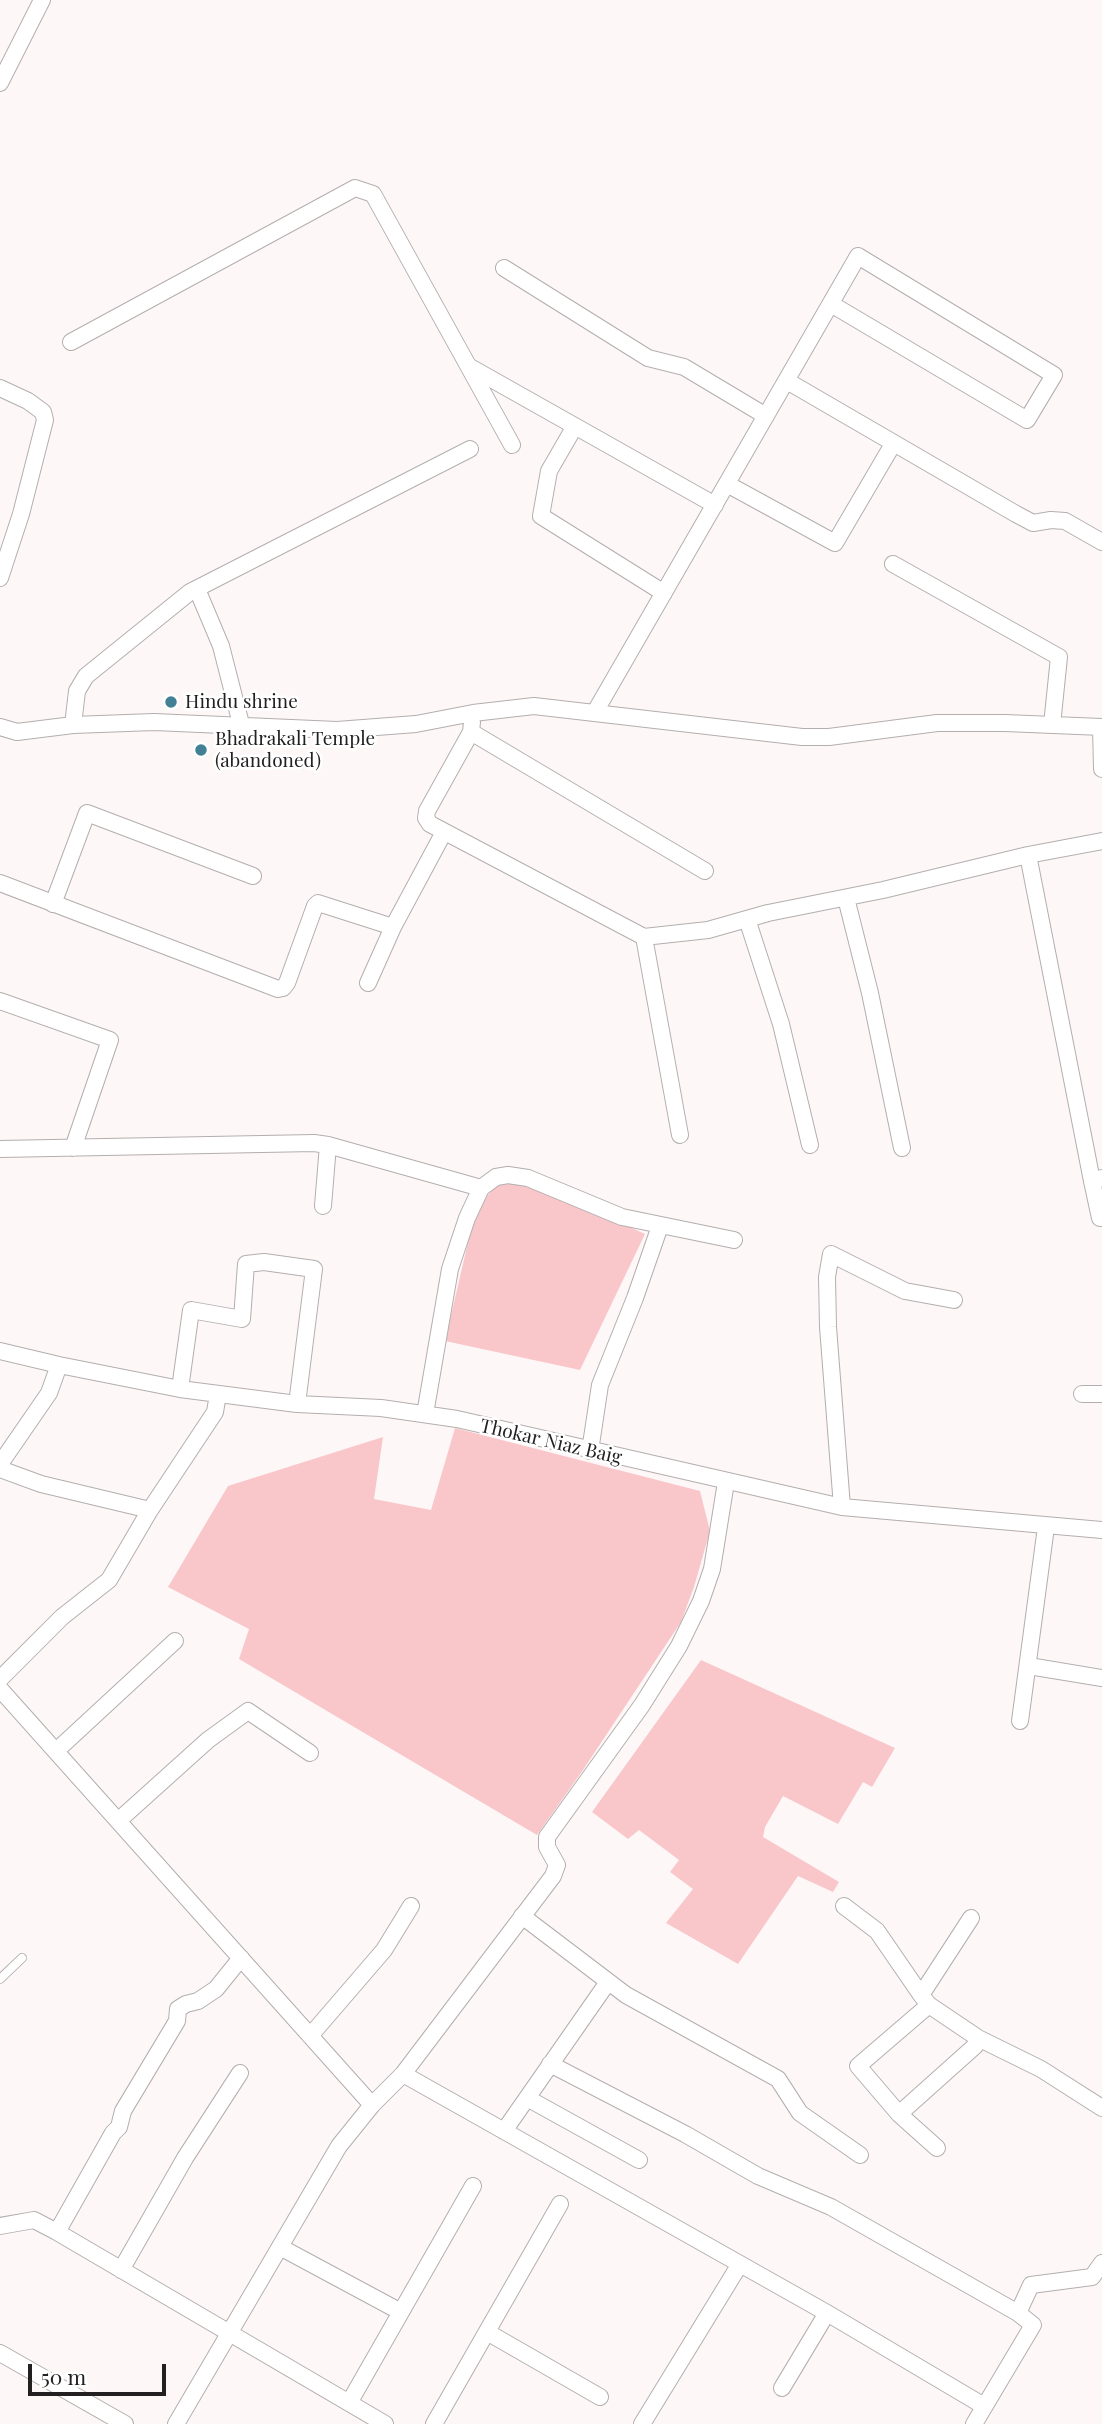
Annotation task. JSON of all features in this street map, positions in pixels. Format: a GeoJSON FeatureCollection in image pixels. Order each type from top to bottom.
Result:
{"type":"FeatureCollection","features":[{"type":"Feature","properties":{"kind":"street"},"geometry":{"type":"LineString","coordinates":[[0,82],[42,0]]}},
{"type":"Feature","properties":{"kind":"street"},"geometry":{"type":"LineString","coordinates":[[71,342],[355,188],[373,194],[512,444]]}},
{"type":"Feature","properties":{"kind":"street"},"geometry":{"type":"LineString","coordinates":[[595,712],[858,256],[1054,375],[1027,420],[831,304]]}},
{"type":"Feature","properties":{"kind":"street"},"geometry":{"type":"LineString","coordinates":[[504,268],[648,358],[684,367],[766,416]]}},
{"type":"Feature","properties":{"kind":"street"},"geometry":{"type":"LineString","coordinates":[[468,365],[715,505]]}},
{"type":"Feature","properties":{"kind":"street"},"geometry":{"type":"LineString","coordinates":[[787,381],[1025,519],[1033,523],[1065,521],[1102,542]]}},
{"type":"Feature","properties":{"kind":"street"},"geometry":{"type":"LineString","coordinates":[[0,388],[28,401],[43,412],[45,420],[21,514],[0,578]]}},
{"type":"Feature","properties":{"kind":"street"},"geometry":{"type":"LineString","coordinates":[[575,426],[549,471],[541,516],[664,593]]}},
{"type":"Feature","properties":{"kind":"street"},"geometry":{"type":"LineString","coordinates":[[727,484],[835,543],[894,444]]}},
{"type":"Feature","properties":{"kind":"street"},"geometry":{"type":"LineString","coordinates":[[73,726],[77,691],[86,676],[197,589],[470,449]]}},
{"type":"Feature","properties":{"kind":"street"},"geometry":{"type":"LineString","coordinates":[[893,564],[1059,657],[1052,725]]}},
{"type":"Feature","properties":{"kind":"street"},"geometry":{"type":"LineString","coordinates":[[197,589],[221,646],[242,728]]}},
{"type":"Feature","properties":{"kind":"street"},"geometry":{"type":"LineString","coordinates":[[0,727],[17,732],[154,722],[242,728],[337,730],[416,724],[473,713],[534,706],[802,737],[830,737],[937,723],[1052,725],[1101,727],[1102,769]]}},
{"type":"Feature","properties":{"kind":"street"},"geometry":{"type":"LineString","coordinates":[[473,713],[471,732],[427,811],[426,818],[430,824],[645,937],[708,930],[1028,855],[1102,841]]}},
{"type":"Feature","properties":{"kind":"street"},"geometry":{"type":"LineString","coordinates":[[471,732],[705,871]]}},
{"type":"Feature","properties":{"kind":"street"},"geometry":{"type":"LineString","coordinates":[[53,904],[87,813],[253,876]]}},
{"type":"Feature","properties":{"kind":"street"},"geometry":{"type":"LineString","coordinates":[[369,983],[393,928],[444,832]]}},
{"type":"Feature","properties":{"kind":"street"},"geometry":{"type":"LineString","coordinates":[[1028,855],[1097,1180],[1102,1218]]}},
{"type":"Feature","properties":{"kind":"street"},"geometry":{"type":"LineString","coordinates":[[0,883],[278,989],[287,983],[318,903],[393,928]]}},
{"type":"Feature","properties":{"kind":"street"},"geometry":{"type":"LineString","coordinates":[[846,898],[870,993],[902,1148]]}},
{"type":"Feature","properties":{"kind":"street"},"geometry":{"type":"LineString","coordinates":[[747,919],[781,1024],[810,1145]]}},
{"type":"Feature","properties":{"kind":"street"},"geometry":{"type":"LineString","coordinates":[[645,937],[680,1135]]}},
{"type":"Feature","properties":{"kind":"street"},"geometry":{"type":"LineString","coordinates":[[0,1001],[110,1040],[73,1148]]}},
{"type":"Feature","properties":{"kind":"street"},"geometry":{"type":"LineString","coordinates":[[323,1206],[328,1145]]}},
{"type":"Feature","properties":{"kind":"street"},"geometry":{"type":"LineString","coordinates":[[0,1149],[328,1145],[481,1188]]}},
{"type":"Feature","properties":{"kind":"street"},"geometry":{"type":"LineString","coordinates":[[425,1414],[450,1269],[467,1218],[481,1188],[496,1177],[508,1175],[528,1178],[622,1217],[734,1240]]}},
{"type":"Feature","properties":{"kind":"street"},"geometry":{"type":"LineString","coordinates":[[590,1451],[600,1385],[660,1226]]}},
{"type":"Feature","properties":{"kind":"street"},"geometry":{"type":"LineString","coordinates":[[842,1507],[828,1327],[827,1277],[831,1254],[905,1291],[954,1300]]}},
{"type":"Feature","properties":{"kind":"street"},"geometry":{"type":"LineString","coordinates":[[180,1389],[191,1310],[242,1319],[246,1264],[264,1262],[314,1269],[297,1404]]}},
{"type":"Feature","properties":{"kind":"street","name":"Thokar Niaz Baig"},"geometry":{"type":"LineString","coordinates":[[0,1351],[59,1366],[180,1389],[297,1404],[381,1408],[457,1419],[842,1507],[1102,1530]]}},
{"type":"Feature","properties":{"kind":"street"},"geometry":{"type":"LineString","coordinates":[[59,1366],[49,1392],[0,1466],[41,1484],[150,1510]]}},
{"type":"Feature","properties":{"kind":"street"},"geometry":{"type":"LineString","coordinates":[[0,1679],[62,1617],[109,1580],[150,1510],[215,1412],[218,1394]]}},
{"type":"Feature","properties":{"kind":"street"},"geometry":{"type":"LineString","coordinates":[[1082,1394],[1102,1394]]}},
{"type":"Feature","properties":{"kind":"street"},"geometry":{"type":"LineString","coordinates":[[176,2424],[339,2146],[372,2105],[403,2074],[556,1871],[557,1865],[547,1847],[547,1836],[642,1705],[680,1646],[701,1601],[712,1569],[726,1482]]}},
{"type":"Feature","properties":{"kind":"street"},"geometry":{"type":"LineString","coordinates":[[1020,1721],[1046,1527]]}},
{"type":"Feature","properties":{"kind":"street"},"geometry":{"type":"LineString","coordinates":[[56,1751],[174,1641]]}},
{"type":"Feature","properties":{"kind":"street"},"geometry":{"type":"LineString","coordinates":[[1029,1666],[1102,1678]]}},
{"type":"Feature","properties":{"kind":"street"},"geometry":{"type":"LineString","coordinates":[[0,1689],[372,2105]]}},
{"type":"Feature","properties":{"kind":"street"},"geometry":{"type":"LineString","coordinates":[[118,1821],[208,1740],[248,1711],[310,1753]]}},
{"type":"Feature","properties":{"kind":"street"},"geometry":{"type":"LineString","coordinates":[[310,2036],[384,1950],[411,1906]]}},
{"type":"Feature","properties":{"kind":"street"},"geometry":{"type":"LineString","coordinates":[[844,1906],[877,1931],[925,2000],[978,2038],[1041,2069],[1102,2108]]}},
{"type":"Feature","properties":{"kind":"street"},"geometry":{"type":"LineString","coordinates":[[522,1916],[626,1995],[778,2079],[800,2113],[860,2155]]}},
{"type":"Feature","properties":{"kind":"street"},"geometry":{"type":"LineString","coordinates":[[937,2148],[900,2114],[858,2066],[925,2000],[971,1918]]}},
{"type":"Feature","properties":{"kind":"street"},"geometry":{"type":"LineString","coordinates":[[57,2232],[113,2133],[119,2127],[123,2111],[177,2021],[178,2009],[198,2001],[216,1989],[241,1958]]}},
{"type":"Feature","properties":{"kind":"street"},"geometry":{"type":"LineString","coordinates":[[504,2131],[608,1982]]}},
{"type":"Feature","properties":{"kind":"street"},"geometry":{"type":"LineString","coordinates":[[900,2114],[975,2046],[978,2038]]}},
{"type":"Feature","properties":{"kind":"street"},"geometry":{"type":"LineString","coordinates":[[550,2064],[685,2134],[758,2176],[831,2207],[1018,2313],[1033,2325],[974,2424]]}},
{"type":"Feature","properties":{"kind":"street"},"geometry":{"type":"LineString","coordinates":[[121,2270],[185,2158],[240,2073]]}},
{"type":"Feature","properties":{"kind":"street"},"geometry":{"type":"LineString","coordinates":[[403,2074],[740,2264],[984,2406]]}},
{"type":"Feature","properties":{"kind":"street"},"geometry":{"type":"LineString","coordinates":[[527,2098],[639,2160]]}},
{"type":"Feature","properties":{"kind":"street"},"geometry":{"type":"LineString","coordinates":[[349,2403],[473,2186]]}},
{"type":"Feature","properties":{"kind":"street"},"geometry":{"type":"LineString","coordinates":[[434,2424],[560,2204]]}},
{"type":"Feature","properties":{"kind":"street"},"geometry":{"type":"LineString","coordinates":[[0,2226],[34,2220],[385,2424]]}},
{"type":"Feature","properties":{"kind":"street"},"geometry":{"type":"LineString","coordinates":[[280,2247],[401,2312]]}},
{"type":"Feature","properties":{"kind":"street"},"geometry":{"type":"LineString","coordinates":[[1018,2313],[1031,2285],[1092,2277],[1102,2263]]}},
{"type":"Feature","properties":{"kind":"street"},"geometry":{"type":"LineString","coordinates":[[642,2424],[740,2264]]}},
{"type":"Feature","properties":{"kind":"street"},"geometry":{"type":"LineString","coordinates":[[782,2388],[827,2314]]}},
{"type":"Feature","properties":{"kind":"street"},"geometry":{"type":"LineString","coordinates":[[487,2332],[600,2397]]}},
{"type":"Feature","properties":{"kind":"street"},"geometry":{"type":"LineString","coordinates":[[0,2353],[125,2424]]}},
{"type":"Feature","properties":{"kind":"lane"},"geometry":{"type":"LineString","coordinates":[[0,1979],[23,1958]]}},
{"type":"Feature","properties":{"kind":"shaded area"},"geometry":{"type":"Polygon","coordinates":[[[501,1181],[529,1181],[645,1234],[580,1370],[445,1341],[473,1221],[487,1196],[501,1181]]]}},
{"type":"Feature","properties":{"kind":"shaded area"},"geometry":{"type":"Polygon","coordinates":[[[455,1428],[700,1491],[710,1531],[681,1622],[537,1835],[239,1659],[249,1629],[168,1587],[228,1486],[383,1437],[374,1499],[431,1510],[455,1428]]]}},
{"type":"Feature","properties":{"kind":"shaded area"},"geometry":{"type":"Polygon","coordinates":[[[701,1660],[895,1748],[872,1787],[863,1782],[838,1824],[783,1796],[765,1827],[763,1837],[839,1882],[833,1892],[798,1876],[738,1964],[666,1923],[693,1889],[670,1872],[679,1860],[639,1830],[628,1839],[592,1812],[701,1660]]]}},
{"type":"Feature","properties":{"kind":"place","name":"Hindu shrine"},"geometry":{"type":"Point","coordinates":[171,702]}},
{"type":"Feature","properties":{"kind":"place","name":"Bhadrakali Temple (abandoned)"},"geometry":{"type":"Point","coordinates":[201,750]}}]}
